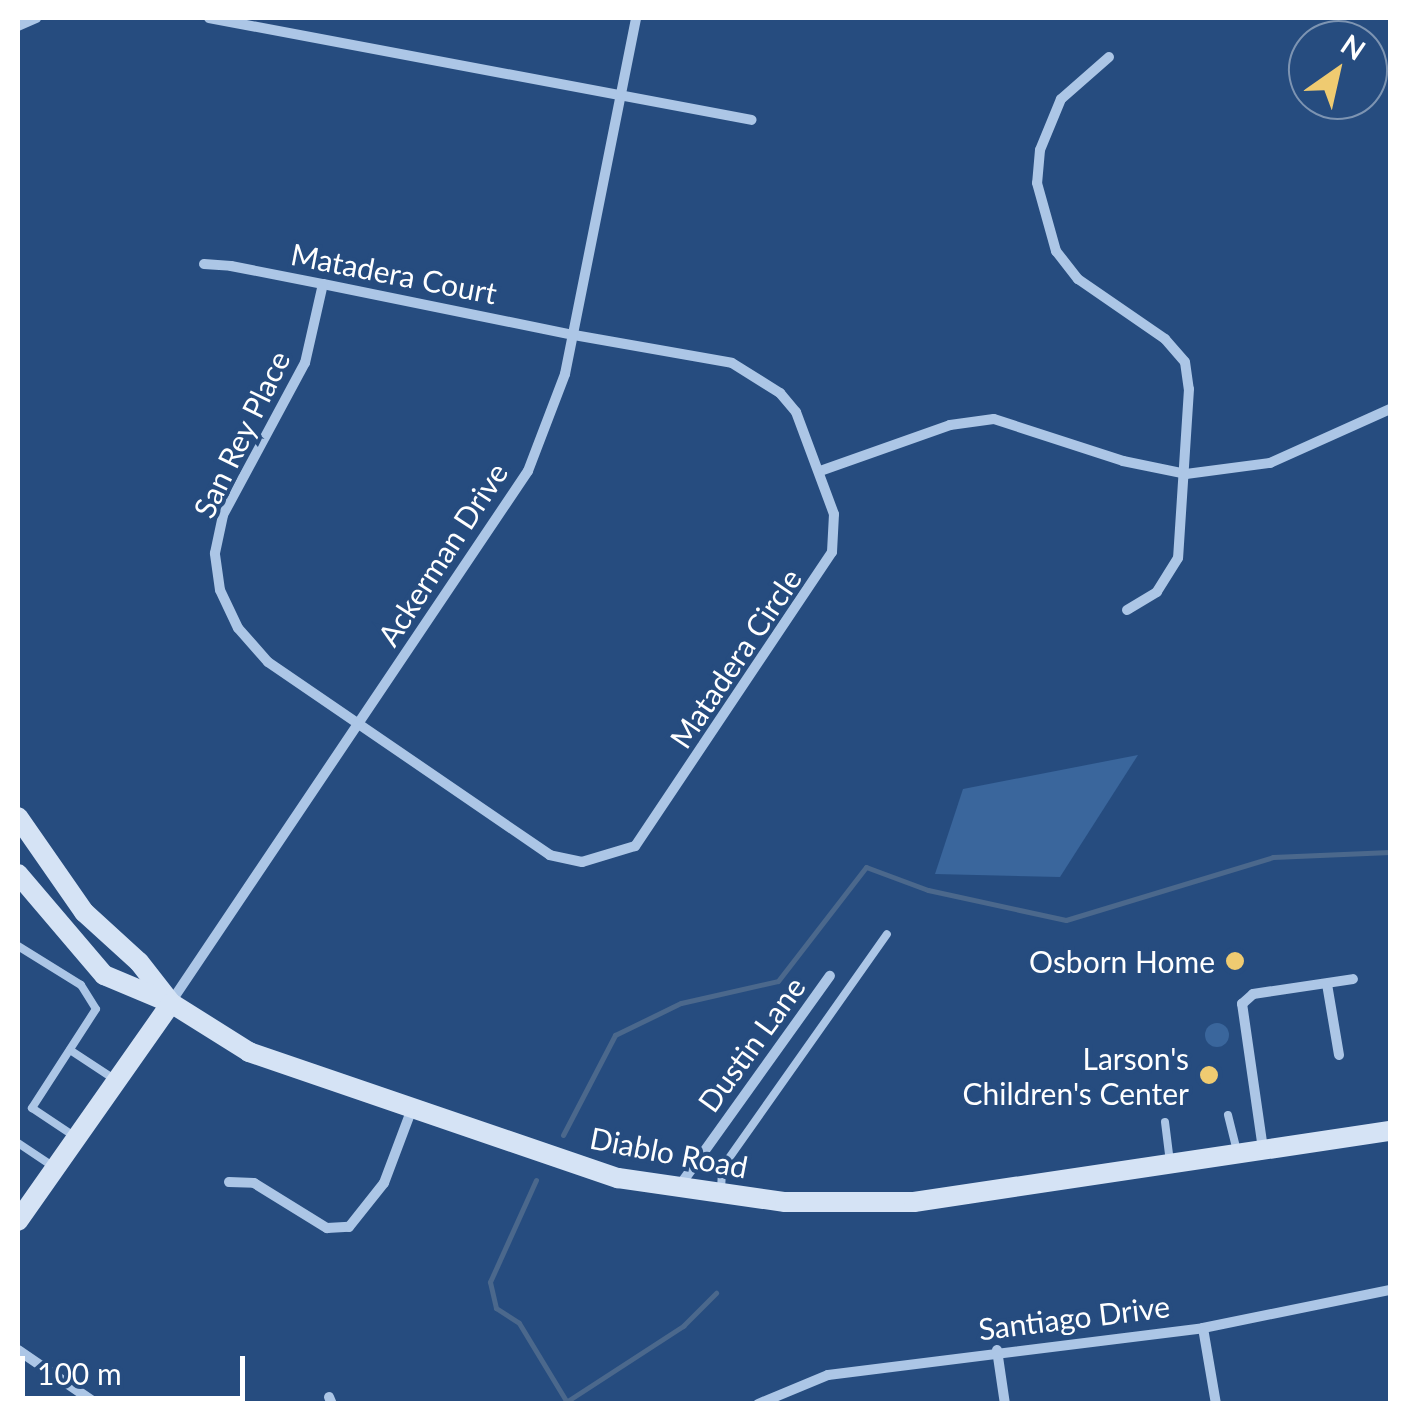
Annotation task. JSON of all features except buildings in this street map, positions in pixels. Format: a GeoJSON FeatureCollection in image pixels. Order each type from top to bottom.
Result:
{"type":"FeatureCollection","features":[{"type":"Feature","properties":{"kind":"street"},"geometry":{"type":"LineString","coordinates":[[18,26],[36,18]]}},
{"type":"Feature","properties":{"kind":"street"},"geometry":{"type":"LineString","coordinates":[[208,18],[752,120]]}},
{"type":"Feature","properties":{"kind":"street","name":"Ackerman Drive"},"geometry":{"type":"LineString","coordinates":[[170,1003],[515,494],[553,411],[574,334],[636,18]]}},
{"type":"Feature","properties":{"kind":"street"},"geometry":{"type":"LineString","coordinates":[[1108,56],[1061,99],[1047,133],[1037,184],[1043,218],[1056,251],[1078,278],[1166,339],[1185,362],[1186,474],[1172,571],[1157,592],[1127,610]]}},
{"type":"Feature","properties":{"kind":"street","name":"Matadera Court"},"geometry":{"type":"LineString","coordinates":[[204,264],[574,334]]}},
{"type":"Feature","properties":{"kind":"street","name":"San Rey Place"},"geometry":{"type":"LineString","coordinates":[[323,284],[305,363],[223,515],[216,554],[220,590],[238,628],[268,662],[360,723]]}},
{"type":"Feature","properties":{"kind":"street","name":"Matadera Circle"},"geometry":{"type":"LineString","coordinates":[[360,723],[550,855],[582,862],[635,846],[823,573],[836,532],[822,470],[796,412],[754,374],[732,363],[574,334]]}},
{"type":"Feature","properties":{"kind":"street"},"geometry":{"type":"LineString","coordinates":[[822,470],[950,425],[994,419],[1122,461],[1186,474],[1270,463],[1390,409]]}},
{"type":"Feature","properties":{"kind":"street"},"geometry":{"type":"LineString","coordinates":[[18,817],[84,912],[140,962],[170,1003],[54,1167],[21,1206]]}},
{"type":"Feature","properties":{"kind":"street","name":"Diablo Road"},"geometry":{"type":"LineString","coordinates":[[18,874],[104,975],[170,1003],[297,1074],[618,1178],[677,1189],[834,1204],[914,1202],[1390,1131]]}},
{"type":"Feature","properties":{"kind":"street","name":"Dustin Lane"},"geometry":{"type":"LineString","coordinates":[[677,1189],[830,976]]}},
{"type":"Feature","properties":{"kind":"street"},"geometry":{"type":"LineString","coordinates":[[1263,1150],[1242,1004],[1254,994],[1352,979]]}},
{"type":"Feature","properties":{"kind":"street"},"geometry":{"type":"LineString","coordinates":[[1328,984],[1338,1056]]}},
{"type":"Feature","properties":{"kind":"street"},"geometry":{"type":"LineString","coordinates":[[230,1182],[254,1183],[327,1228],[349,1227],[384,1183],[411,1111]]}},
{"type":"Feature","properties":{"kind":"street","name":"Santiago Drive"},"geometry":{"type":"LineString","coordinates":[[762,1400],[828,1375],[997,1350],[1203,1328],[1390,1290]]}},
{"type":"Feature","properties":{"kind":"street"},"geometry":{"type":"LineString","coordinates":[[1203,1328],[1216,1404]]}},
{"type":"Feature","properties":{"kind":"street"},"geometry":{"type":"LineString","coordinates":[[18,1350],[96,1404]]}},
{"type":"Feature","properties":{"kind":"street"},"geometry":{"type":"LineString","coordinates":[[997,1350],[1005,1404]]}},
{"type":"Feature","properties":{"kind":"lane"},"geometry":{"type":"LineString","coordinates":[[720,1194],[722,1168],[887,934]]}},
{"type":"Feature","properties":{"kind":"lane"},"geometry":{"type":"LineString","coordinates":[[18,946],[81,985],[96,1008],[32,1108],[74,1136]]}},
{"type":"Feature","properties":{"kind":"lane"},"geometry":{"type":"LineString","coordinates":[[70,1050],[114,1079]]}},
{"type":"Feature","properties":{"kind":"lane"},"geometry":{"type":"LineString","coordinates":[[1228,1115],[1238,1154]]}},
{"type":"Feature","properties":{"kind":"lane"},"geometry":{"type":"LineString","coordinates":[[1164,1122],[1170,1164]]}},
{"type":"Feature","properties":{"kind":"lane"},"geometry":{"type":"LineString","coordinates":[[18,1143],[54,1167]]}},
{"type":"Feature","properties":{"kind":"shaded area"},"geometry":{"type":"Polygon","coordinates":[[[1138,755],[1060,877],[935,874],[963,789],[1138,755]]]}},
{"type":"Feature","properties":{"kind":"shaded area"},"geometry":{"type":"Polygon","coordinates":[[[1217,1023],[1229,1035],[1217,1047],[1205,1035],[1217,1023]]]}},
{"type":"Feature","properties":{"kind":"waterway"},"geometry":{"type":"LineString","coordinates":[[563,1135],[615,1035],[681,1003],[778,981],[866,867],[928,890],[1066,920],[1273,857],[1390,852]]}},
{"type":"Feature","properties":{"kind":"waterway"},"geometry":{"type":"LineString","coordinates":[[536,1180],[490,1282],[496,1308],[519,1323],[568,1404]]}},
{"type":"Feature","properties":{"kind":"waterway"},"geometry":{"type":"LineString","coordinates":[[566,1402],[683,1326],[716,1293]]}},
{"type":"Feature","properties":{"kind":"place","name":"Osborn Home"},"geometry":{"type":"Point","coordinates":[1235,961]}},
{"type":"Feature","properties":{"kind":"place","name":"Larson's Children's Center"},"geometry":{"type":"Point","coordinates":[1209,1075]}}]}
